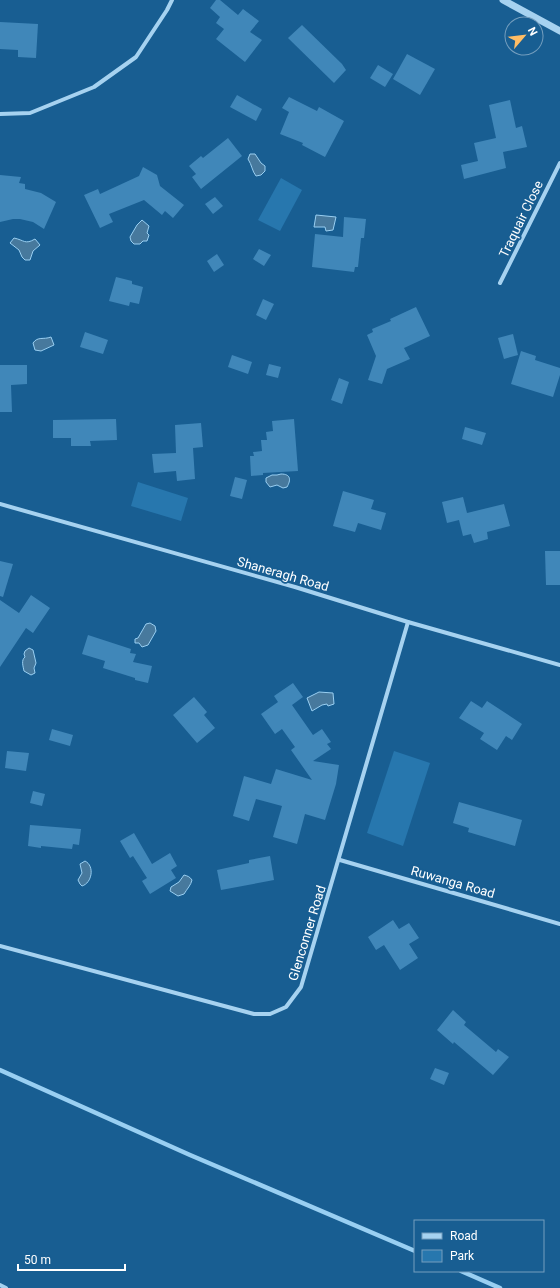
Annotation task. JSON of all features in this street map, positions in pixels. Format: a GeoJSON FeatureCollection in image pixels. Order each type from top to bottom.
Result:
{"type":"FeatureCollection","features":[{"type":"Feature","properties":{"kind":"street"},"geometry":{"type":"LineString","coordinates":[[0,114],[30,113],[94,87],[136,57],[172,0]]}},
{"type":"Feature","properties":{"kind":"street"},"geometry":{"type":"LineString","coordinates":[[503,0],[560,31]]}},
{"type":"Feature","properties":{"kind":"street","name":"Traquair Close"},"geometry":{"type":"LineString","coordinates":[[500,283],[560,163]]}},
{"type":"Feature","properties":{"kind":"street","name":"Shaneragh Road"},"geometry":{"type":"LineString","coordinates":[[0,504],[295,587],[408,622],[560,664]]}},
{"type":"Feature","properties":{"kind":"street","name":"Glenconner Road"},"geometry":{"type":"LineString","coordinates":[[0,946],[254,1014],[270,1014],[286,1007],[301,988],[340,860],[408,622]]}},
{"type":"Feature","properties":{"kind":"street","name":"Ruwanga Road"},"geometry":{"type":"LineString","coordinates":[[340,860],[560,924]]}},
{"type":"Feature","properties":{"kind":"street"},"geometry":{"type":"LineString","coordinates":[[0,1285],[6,1288]]}},
{"type":"Feature","properties":{"kind":"green space"},"geometry":{"type":"Polygon","coordinates":[[[281,178],[302,190],[280,231],[258,220],[281,178]]]}},
{"type":"Feature","properties":{"kind":"green space"},"geometry":{"type":"Polygon","coordinates":[[[138,482],[188,498],[181,521],[131,506],[138,482]]]}},
{"type":"Feature","properties":{"kind":"green space"},"geometry":{"type":"Polygon","coordinates":[[[394,751],[430,763],[403,846],[367,833],[394,751]]]}},
{"type":"Feature","properties":{"kind":"shaded area"},"geometry":{"type":"Polygon","coordinates":[[[250,154],[255,154],[265,166],[265,171],[261,175],[256,176],[248,159],[250,154]]]}},
{"type":"Feature","properties":{"kind":"shaded area"},"geometry":{"type":"Polygon","coordinates":[[[316,215],[336,217],[333,230],[326,231],[325,227],[314,227],[316,215]]]}},
{"type":"Feature","properties":{"kind":"shaded area"},"geometry":{"type":"Polygon","coordinates":[[[142,220],[149,226],[147,241],[143,241],[140,244],[134,244],[130,237],[137,225],[142,220]]]}},
{"type":"Feature","properties":{"kind":"shaded area"},"geometry":{"type":"Polygon","coordinates":[[[14,238],[27,242],[35,239],[40,245],[33,251],[30,260],[25,260],[19,250],[10,243],[14,238]]]}},
{"type":"Feature","properties":{"kind":"shaded area"},"geometry":{"type":"Polygon","coordinates":[[[51,337],[54,345],[41,351],[35,350],[33,343],[35,341],[51,337]]]}},
{"type":"Feature","properties":{"kind":"shaded area"},"geometry":{"type":"Polygon","coordinates":[[[272,475],[287,475],[289,478],[287,487],[283,488],[277,485],[270,487],[266,482],[266,478],[272,475]]]}},
{"type":"Feature","properties":{"kind":"shaded area"},"geometry":{"type":"Polygon","coordinates":[[[150,623],[155,626],[156,631],[148,645],[142,647],[139,643],[135,643],[135,639],[138,638],[146,624],[150,623]]]}},
{"type":"Feature","properties":{"kind":"shaded area"},"geometry":{"type":"Polygon","coordinates":[[[29,648],[33,650],[36,663],[34,668],[35,673],[31,675],[24,671],[23,663],[25,651],[29,648]]]}},
{"type":"Feature","properties":{"kind":"shaded area"},"geometry":{"type":"Polygon","coordinates":[[[319,692],[333,693],[334,704],[328,706],[327,704],[322,705],[312,711],[307,698],[319,692]]]}},
{"type":"Feature","properties":{"kind":"shaded area"},"geometry":{"type":"Polygon","coordinates":[[[85,861],[90,867],[91,874],[88,882],[82,886],[78,880],[82,873],[80,864],[85,861]]]}},
{"type":"Feature","properties":{"kind":"shaded area"},"geometry":{"type":"Polygon","coordinates":[[[184,875],[188,876],[192,880],[184,894],[178,896],[170,891],[171,887],[179,882],[184,875]]]}},
{"type":"Feature","properties":{"kind":"building"},"geometry":{"type":"Polygon","coordinates":[[[216,0],[220,0],[238,15],[243,9],[259,21],[250,32],[262,40],[245,62],[216,39],[224,29],[216,23],[220,17],[210,8],[216,0]]]}},
{"type":"Feature","properties":{"kind":"building"},"geometry":{"type":"Polygon","coordinates":[[[0,22],[38,24],[36,58],[18,57],[18,50],[0,49],[0,22]]]}},
{"type":"Feature","properties":{"kind":"building"},"geometry":{"type":"Polygon","coordinates":[[[302,25],[342,64],[346,70],[334,83],[288,38],[302,25]]]}},
{"type":"Feature","properties":{"kind":"building"},"geometry":{"type":"Polygon","coordinates":[[[407,54],[435,69],[420,95],[393,79],[407,54]]]}},
{"type":"Feature","properties":{"kind":"building"},"geometry":{"type":"Polygon","coordinates":[[[378,65],[393,74],[385,87],[370,78],[378,65]]]}},
{"type":"Feature","properties":{"kind":"building"},"geometry":{"type":"Polygon","coordinates":[[[237,95],[262,109],[256,121],[230,107],[237,95]]]}},
{"type":"Feature","properties":{"kind":"building"},"geometry":{"type":"Polygon","coordinates":[[[289,97],[317,111],[319,107],[344,121],[325,157],[302,145],[303,143],[280,134],[289,112],[282,108],[289,97]]]}},
{"type":"Feature","properties":{"kind":"building"},"geometry":{"type":"Polygon","coordinates":[[[510,100],[516,128],[522,126],[527,147],[503,152],[506,168],[464,179],[461,165],[478,161],[474,143],[496,138],[489,105],[510,100]]]}},
{"type":"Feature","properties":{"kind":"building"},"geometry":{"type":"Polygon","coordinates":[[[228,138],[242,156],[201,189],[192,177],[196,174],[189,166],[201,156],[203,158],[228,138]]]}},
{"type":"Feature","properties":{"kind":"building"},"geometry":{"type":"Polygon","coordinates":[[[143,167],[157,175],[160,186],[184,205],[173,218],[165,211],[162,215],[144,200],[109,214],[113,222],[100,228],[84,195],[98,189],[100,194],[139,176],[143,167]]]}},
{"type":"Feature","properties":{"kind":"building"},"geometry":{"type":"Polygon","coordinates":[[[0,175],[21,177],[19,183],[25,184],[25,189],[41,193],[56,202],[44,229],[33,222],[20,219],[0,222],[0,175]]]}},
{"type":"Feature","properties":{"kind":"building"},"geometry":{"type":"Polygon","coordinates":[[[215,197],[223,206],[213,214],[205,204],[215,197]]]}},
{"type":"Feature","properties":{"kind":"building"},"geometry":{"type":"Polygon","coordinates":[[[344,217],[366,219],[364,238],[361,238],[358,267],[355,267],[354,272],[312,267],[315,234],[343,237],[344,217]]]}},
{"type":"Feature","properties":{"kind":"building"},"geometry":{"type":"Polygon","coordinates":[[[259,249],[271,255],[264,266],[253,259],[259,249]]]}},
{"type":"Feature","properties":{"kind":"building"},"geometry":{"type":"Polygon","coordinates":[[[217,254],[224,265],[214,272],[207,261],[217,254]]]}},
{"type":"Feature","properties":{"kind":"building"},"geometry":{"type":"Polygon","coordinates":[[[116,277],[132,281],[132,284],[143,287],[139,304],[130,302],[129,306],[109,301],[116,277]]]}},
{"type":"Feature","properties":{"kind":"building"},"geometry":{"type":"Polygon","coordinates":[[[263,299],[274,304],[266,320],[256,315],[263,299]]]}},
{"type":"Feature","properties":{"kind":"building"},"geometry":{"type":"Polygon","coordinates":[[[416,307],[430,336],[404,348],[410,359],[387,369],[382,384],[368,380],[376,356],[367,335],[373,332],[372,329],[391,321],[390,319],[416,307]]]}},
{"type":"Feature","properties":{"kind":"building"},"geometry":{"type":"Polygon","coordinates":[[[85,332],[108,340],[103,354],[80,347],[85,332]]]}},
{"type":"Feature","properties":{"kind":"building"},"geometry":{"type":"Polygon","coordinates":[[[513,334],[518,355],[504,359],[498,338],[513,334]]]}},
{"type":"Feature","properties":{"kind":"building"},"geometry":{"type":"Polygon","coordinates":[[[521,351],[536,356],[535,360],[560,368],[560,375],[553,397],[511,384],[521,351]]]}},
{"type":"Feature","properties":{"kind":"building"},"geometry":{"type":"Polygon","coordinates":[[[232,355],[252,362],[248,374],[228,367],[232,355]]]}},
{"type":"Feature","properties":{"kind":"building"},"geometry":{"type":"Polygon","coordinates":[[[269,364],[281,367],[278,378],[266,375],[269,364]]]}},
{"type":"Feature","properties":{"kind":"building"},"geometry":{"type":"Polygon","coordinates":[[[0,365],[27,365],[27,384],[11,385],[12,412],[0,412],[0,365]]]}},
{"type":"Feature","properties":{"kind":"building"},"geometry":{"type":"Polygon","coordinates":[[[339,378],[349,382],[342,404],[331,400],[339,378]]]}},
{"type":"Feature","properties":{"kind":"building"},"geometry":{"type":"Polygon","coordinates":[[[116,419],[117,440],[90,441],[91,446],[71,446],[71,438],[53,438],[53,420],[116,419]]]}},
{"type":"Feature","properties":{"kind":"building"},"geometry":{"type":"Polygon","coordinates":[[[294,419],[298,471],[263,473],[263,475],[251,476],[250,456],[254,456],[253,452],[262,451],[261,440],[267,440],[266,432],[273,431],[272,421],[294,419]]]}},
{"type":"Feature","properties":{"kind":"building"},"geometry":{"type":"Polygon","coordinates":[[[201,423],[203,447],[193,448],[195,479],[177,481],[176,471],[154,473],[152,454],[176,453],[175,425],[201,423]]]}},
{"type":"Feature","properties":{"kind":"building"},"geometry":{"type":"Polygon","coordinates":[[[465,427],[486,433],[482,445],[462,439],[465,427]]]}},
{"type":"Feature","properties":{"kind":"building"},"geometry":{"type":"Polygon","coordinates":[[[235,477],[247,480],[242,499],[230,496],[235,477]]]}},
{"type":"Feature","properties":{"kind":"building"},"geometry":{"type":"Polygon","coordinates":[[[343,491],[374,500],[371,509],[386,513],[381,530],[358,523],[355,532],[333,526],[343,491]]]}},
{"type":"Feature","properties":{"kind":"building"},"geometry":{"type":"Polygon","coordinates":[[[463,497],[467,513],[504,504],[510,526],[487,532],[488,539],[474,543],[471,534],[463,536],[459,520],[447,523],[442,502],[463,497]]]}},
{"type":"Feature","properties":{"kind":"building"},"geometry":{"type":"Polygon","coordinates":[[[545,551],[560,551],[560,585],[546,585],[545,551]]]}},
{"type":"Feature","properties":{"kind":"building"},"geometry":{"type":"Polygon","coordinates":[[[0,561],[13,564],[3,597],[0,596],[0,561]]]}},
{"type":"Feature","properties":{"kind":"building"},"geometry":{"type":"Polygon","coordinates":[[[31,595],[50,608],[33,633],[26,628],[0,667],[0,600],[19,613],[31,595]]]}},
{"type":"Feature","properties":{"kind":"building"},"geometry":{"type":"Polygon","coordinates":[[[88,635],[131,649],[130,653],[136,654],[133,662],[152,666],[148,683],[135,680],[135,678],[103,668],[105,661],[82,654],[88,635]]]}},
{"type":"Feature","properties":{"kind":"building"},"geometry":{"type":"Polygon","coordinates":[[[293,683],[303,697],[292,705],[313,735],[322,729],[331,742],[327,744],[331,749],[313,761],[339,765],[336,784],[325,820],[305,814],[297,844],[273,837],[282,806],[256,799],[249,821],[233,816],[244,776],[271,784],[276,769],[312,780],[291,750],[295,747],[282,729],[275,734],[261,714],[278,702],[274,696],[293,683]]]}},
{"type":"Feature","properties":{"kind":"building"},"geometry":{"type":"Polygon","coordinates":[[[194,697],[207,712],[204,715],[215,728],[197,743],[173,715],[194,697]]]}},
{"type":"Feature","properties":{"kind":"building"},"geometry":{"type":"Polygon","coordinates":[[[471,701],[482,708],[487,701],[522,724],[512,740],[506,736],[497,750],[480,739],[484,733],[459,718],[471,701]]]}},
{"type":"Feature","properties":{"kind":"building"},"geometry":{"type":"Polygon","coordinates":[[[52,729],[73,735],[70,746],[49,740],[52,729]]]}},
{"type":"Feature","properties":{"kind":"building"},"geometry":{"type":"Polygon","coordinates":[[[7,751],[29,753],[26,771],[5,768],[7,751]]]}},
{"type":"Feature","properties":{"kind":"building"},"geometry":{"type":"Polygon","coordinates":[[[33,791],[45,794],[42,806],[30,803],[33,791]]]}},
{"type":"Feature","properties":{"kind":"building"},"geometry":{"type":"Polygon","coordinates":[[[459,802],[522,820],[515,846],[468,832],[469,828],[453,823],[459,802]]]}},
{"type":"Feature","properties":{"kind":"building"},"geometry":{"type":"Polygon","coordinates":[[[30,825],[81,829],[79,845],[73,844],[72,849],[28,846],[30,825]]]}},
{"type":"Feature","properties":{"kind":"building"},"geometry":{"type":"Polygon","coordinates":[[[134,833],[152,864],[170,853],[177,866],[171,870],[176,878],[150,894],[142,881],[147,878],[133,856],[130,858],[120,841],[134,833]]]}},
{"type":"Feature","properties":{"kind":"building"},"geometry":{"type":"Polygon","coordinates":[[[270,856],[274,880],[221,890],[217,870],[249,863],[249,860],[270,856]]]}},
{"type":"Feature","properties":{"kind":"building"},"geometry":{"type":"Polygon","coordinates":[[[393,920],[399,929],[409,923],[419,938],[409,944],[418,958],[400,970],[384,945],[376,950],[368,937],[393,920]]]}},
{"type":"Feature","properties":{"kind":"building"},"geometry":{"type":"Polygon","coordinates":[[[453,1010],[466,1022],[464,1025],[496,1052],[498,1049],[509,1057],[493,1075],[454,1042],[453,1044],[437,1030],[453,1010]]]}},
{"type":"Feature","properties":{"kind":"building"},"geometry":{"type":"Polygon","coordinates":[[[435,1068],[449,1073],[444,1085],[430,1079],[435,1068]]]}},
{"type":"Feature","properties":{"kind":"waterway"},"geometry":{"type":"LineString","coordinates":[[0,1070],[190,1155],[414,1251]]}},
{"type":"Feature","properties":{"kind":"waterway"},"geometry":{"type":"LineString","coordinates":[[463,1272],[500,1288]]}}]}
